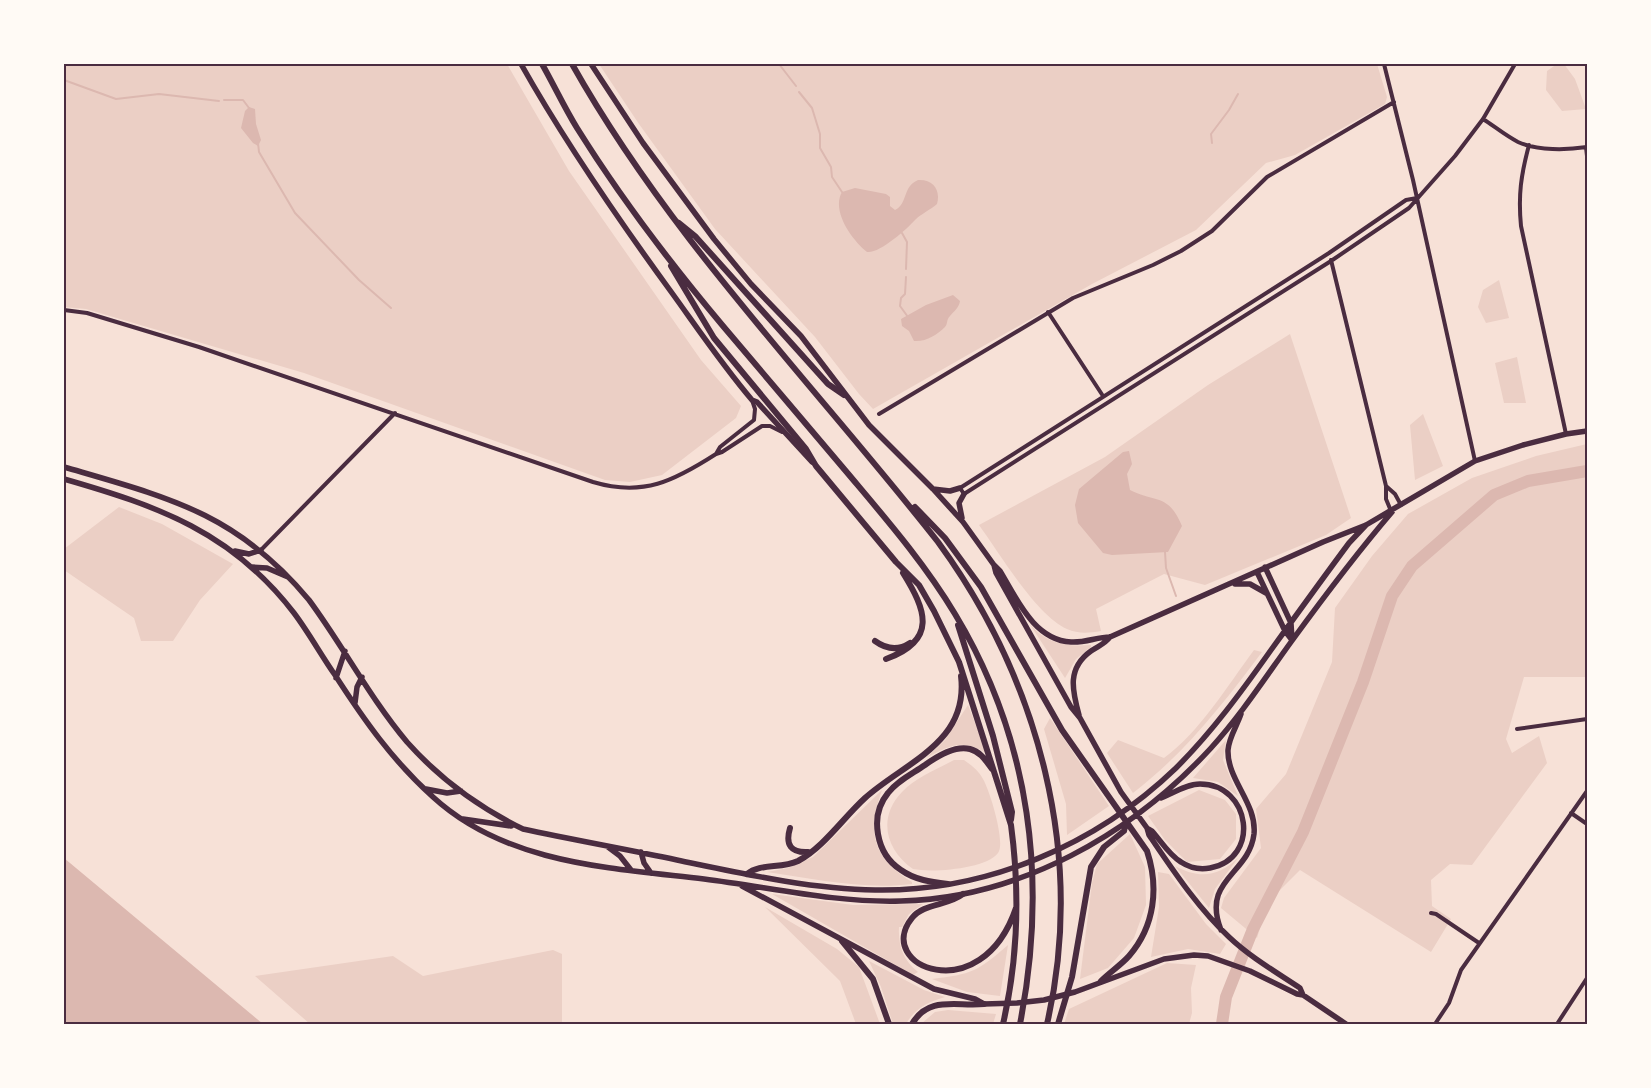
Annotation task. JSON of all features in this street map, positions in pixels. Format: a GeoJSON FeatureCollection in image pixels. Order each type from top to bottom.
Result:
{"type":"FeatureCollection","features":[{"type":"Feature","properties":{"kind":"highway"},"geometry":{"type":"LineString","coordinates":[[542,64],[576,127],[661,247],[722,325],[916,556],[955,614],[980,660],[1002,713],[1016,759],[1031,835],[1034,919],[1027,986],[1020,1024]]}},
{"type":"Feature","properties":{"kind":"highway"},"geometry":{"type":"LineString","coordinates":[[572,64],[637,169],[672,217],[723,284],[950,559],[983,610],[1002,645],[1017,680],[1034,729],[1042,757],[1055,822],[1061,907],[1055,980],[1047,1024]]}},
{"type":"Feature","properties":{"kind":"highway"},"geometry":{"type":"LineString","coordinates":[[672,217],[695,236],[828,384],[844,395]]}},
{"type":"Feature","properties":{"kind":"highway"},"geometry":{"type":"LineString","coordinates":[[661,247],[688,297],[714,338],[806,449],[816,466],[896,562],[919,586],[934,611],[959,662],[996,775],[1011,826],[1014,849],[1017,922],[1010,989],[1004,1021]]}},
{"type":"Feature","properties":{"kind":"highway"},"geometry":{"type":"LineString","coordinates":[[875,466],[945,538],[963,562],[998,614],[1062,730],[1138,835],[1147,851],[1152,870],[1154,898],[1150,917],[1134,950],[1101,981]]}},
{"type":"Feature","properties":{"kind":"highway"},"geometry":{"type":"LineString","coordinates":[[886,659],[902,653],[917,638],[923,624],[922,608],[896,562]]}},
{"type":"Feature","properties":{"kind":"highway"},"geometry":{"type":"LineString","coordinates":[[955,614],[998,754],[1012,812],[1011,826]]}},
{"type":"Feature","properties":{"kind":"highway"},"geometry":{"type":"LineString","coordinates":[[875,641],[882,646],[897,648],[905,646],[917,638]]}},
{"type":"Feature","properties":{"kind":"highway"},"geometry":{"type":"LineString","coordinates":[[747,874],[755,868],[788,865],[799,860],[821,843],[866,796],[925,754],[945,734],[960,705],[962,689],[959,662]]}},
{"type":"Feature","properties":{"kind":"highway"},"geometry":{"type":"LineString","coordinates":[[948,884],[927,881],[910,875],[901,871],[889,859],[880,844],[877,829],[877,818],[882,802],[898,783],[932,760],[960,749],[972,749],[981,755],[996,775]]}},
{"type":"Feature","properties":{"kind":"highway"},"geometry":{"type":"LineString","coordinates":[[1058,1024],[1072,976],[1091,866],[1104,847],[1124,831],[1126,822]]}},
{"type":"Feature","properties":{"kind":"highway"},"geometry":{"type":"LineString","coordinates":[[790,828],[787,839],[789,846],[795,851],[808,852]]}},
{"type":"Feature","properties":{"kind":"highway"},"geometry":{"type":"LineString","coordinates":[[963,894],[954,901],[923,910],[910,920],[905,932],[905,944],[912,959],[920,965],[937,971],[946,971],[961,969],[975,964],[995,946],[1009,925],[1017,905]]}},
{"type":"Feature","properties":{"kind":"highway"},"geometry":{"type":"LineString","coordinates":[[842,941],[873,979],[889,1024]]}},
{"type":"Feature","properties":{"kind":"highway"},"geometry":{"type":"LineString","coordinates":[[912,1024],[924,1010],[933,1006],[950,1003],[984,1004]]}},
{"type":"Feature","properties":{"kind":"main road"},"geometry":{"type":"LineString","coordinates":[[521,64],[550,114],[617,218],[713,352],[752,400],[757,402],[782,432],[816,466]]}},
{"type":"Feature","properties":{"kind":"main road"},"geometry":{"type":"LineString","coordinates":[[591,64],[643,143],[714,239],[751,284],[801,336],[869,426],[933,489],[963,522],[1000,571],[1033,622],[1051,636],[1073,642],[1110,637]]}},
{"type":"Feature","properties":{"kind":"main road"},"geometry":{"type":"LineString","coordinates":[[1080,718],[1072,688],[1075,668],[1081,660],[1110,637],[1366,525],[1392,512],[1453,472],[1475,461],[1566,434],[1587,431]]}},
{"type":"Feature","properties":{"kind":"main road"},"geometry":{"type":"LineString","coordinates":[[64,466],[174,500],[207,515],[261,550],[292,579],[345,651],[407,741],[434,769],[460,791],[504,820],[523,829]]}},
{"type":"Feature","properties":{"kind":"main road"},"geometry":{"type":"LineString","coordinates":[[64,479],[163,511],[197,527],[233,551],[252,567],[296,616],[336,678],[401,768],[460,819],[488,836],[542,854],[590,866],[870,901],[917,900],[963,894],[1000,884],[1068,858],[1126,822],[1156,800],[1208,751],[1244,707],[1292,640],[1392,512]]}},
{"type":"Feature","properties":{"kind":"main road"},"geometry":{"type":"LineString","coordinates":[[933,489],[950,491],[960,488]]}},
{"type":"Feature","properties":{"kind":"main road"},"geometry":{"type":"LineString","coordinates":[[963,522],[958,510],[960,499],[964,494]]}},
{"type":"Feature","properties":{"kind":"main road"},"geometry":{"type":"LineString","coordinates":[[460,819],[486,821],[747,874],[873,890],[948,884],[985,877],[1051,854],[1100,827],[1137,800],[1175,768],[1207,734],[1349,543],[1366,525]]}},
{"type":"Feature","properties":{"kind":"main road"},"geometry":{"type":"LineString","coordinates":[[233,551],[249,554],[261,550]]}},
{"type":"Feature","properties":{"kind":"main road"},"geometry":{"type":"LineString","coordinates":[[994,565],[996,574],[1071,707],[1080,718],[1121,792],[1147,828],[1180,862],[1200,869],[1214,868],[1225,863],[1234,854],[1242,840],[1244,824],[1242,813],[1232,798],[1223,790],[1212,786],[1195,784],[1156,800]]}},
{"type":"Feature","properties":{"kind":"main road"},"geometry":{"type":"LineString","coordinates":[[252,567],[267,568],[292,579]]}},
{"type":"Feature","properties":{"kind":"main road"},"geometry":{"type":"LineString","coordinates":[[1266,568],[1291,623],[1292,640]]}},
{"type":"Feature","properties":{"kind":"main road"},"geometry":{"type":"LineString","coordinates":[[1257,572],[1285,631],[1292,640]]}},
{"type":"Feature","properties":{"kind":"main road"},"geometry":{"type":"LineString","coordinates":[[1221,588],[1244,583],[1255,586],[1267,593]]}},
{"type":"Feature","properties":{"kind":"main road"},"geometry":{"type":"LineString","coordinates":[[336,678],[345,651]]}},
{"type":"Feature","properties":{"kind":"main road"},"geometry":{"type":"LineString","coordinates":[[355,703],[357,687],[362,677]]}},
{"type":"Feature","properties":{"kind":"main road"},"geometry":{"type":"LineString","coordinates":[[1221,930],[1215,910],[1216,897],[1246,855],[1254,833],[1251,811],[1228,753],[1231,737],[1244,707]]}},
{"type":"Feature","properties":{"kind":"main road"},"geometry":{"type":"LineString","coordinates":[[424,789],[447,793],[460,791]]}},
{"type":"Feature","properties":{"kind":"main road"},"geometry":{"type":"LineString","coordinates":[[1147,828],[1148,835],[1184,886],[1221,930],[1258,960],[1300,988],[1303,994],[1346,1024]]}},
{"type":"Feature","properties":{"kind":"main road"},"geometry":{"type":"LineString","coordinates":[[606,845],[620,856],[631,870]]}},
{"type":"Feature","properties":{"kind":"main road"},"geometry":{"type":"LineString","coordinates":[[641,852],[644,863],[651,873]]}},
{"type":"Feature","properties":{"kind":"main road"},"geometry":{"type":"LineString","coordinates":[[737,883],[934,989],[975,998],[984,1004],[1044,1000],[1164,959],[1194,955],[1221,960],[1250,970],[1296,994],[1303,994]]}},
{"type":"Feature","properties":{"kind":"street"},"geometry":{"type":"LineString","coordinates":[[1384,64],[1417,198],[1475,461]]}},
{"type":"Feature","properties":{"kind":"street"},"geometry":{"type":"LineString","coordinates":[[1417,198],[1406,200],[1329,253],[960,488],[964,494],[1331,261],[1409,208],[1454,156],[1482,119],[1515,64]]}},
{"type":"Feature","properties":{"kind":"street"},"geometry":{"type":"LineString","coordinates":[[879,414],[1087,290],[1153,265],[1182,251],[1212,231],[1267,177],[1394,102]]}},
{"type":"Feature","properties":{"kind":"street"},"geometry":{"type":"LineString","coordinates":[[1482,119],[1514,139],[1529,145],[1557,149],[1586,147],[1587,156]]}},
{"type":"Feature","properties":{"kind":"street"},"geometry":{"type":"LineString","coordinates":[[1529,145],[1520,177],[1519,206],[1521,226],[1566,434]]}},
{"type":"Feature","properties":{"kind":"street"},"geometry":{"type":"LineString","coordinates":[[1329,253],[1386,486],[1386,499],[1392,512]]}},
{"type":"Feature","properties":{"kind":"street"},"geometry":{"type":"LineString","coordinates":[[64,310],[87,313],[199,347],[593,482],[618,488],[647,486],[674,478],[722,452],[762,426],[770,426],[782,432]]}},
{"type":"Feature","properties":{"kind":"street"},"geometry":{"type":"LineString","coordinates":[[1048,312],[1107,402]]}},
{"type":"Feature","properties":{"kind":"street"},"geometry":{"type":"LineString","coordinates":[[716,454],[720,448],[754,420],[755,409],[752,400]]}},
{"type":"Feature","properties":{"kind":"street"},"geometry":{"type":"LineString","coordinates":[[261,550],[395,413]]}},
{"type":"Feature","properties":{"kind":"street"},"geometry":{"type":"LineString","coordinates":[[1386,486],[1395,494],[1401,505]]}},
{"type":"Feature","properties":{"kind":"street"},"geometry":{"type":"LineString","coordinates":[[1518,729],[1587,719]]}},
{"type":"Feature","properties":{"kind":"street"},"geometry":{"type":"LineString","coordinates":[[1435,1024],[1449,1003],[1461,970],[1587,791]]}},
{"type":"Feature","properties":{"kind":"street"},"geometry":{"type":"LineString","coordinates":[[1571,813],[1587,824]]}},
{"type":"Feature","properties":{"kind":"street"},"geometry":{"type":"LineString","coordinates":[[1431,913],[1436,914],[1479,943]]}},
{"type":"Feature","properties":{"kind":"street"},"geometry":{"type":"LineString","coordinates":[[1557,1024],[1587,978]]}},
{"type":"Feature","properties":{"kind":"shaded area"},"geometry":{"type":"Polygon","coordinates":[[[64,64],[507,64],[569,171],[701,360],[741,406],[736,418],[662,475],[630,482],[605,480],[304,373],[86,309],[64,307],[64,64]]]}},
{"type":"Feature","properties":{"kind":"shaded area"},"geometry":{"type":"Polygon","coordinates":[[[599,64],[1377,64],[1387,97],[1385,104],[1295,155],[1266,163],[1196,230],[1092,284],[873,409],[815,337],[715,229],[639,124],[599,64]]]}},
{"type":"Feature","properties":{"kind":"shaded area"},"geometry":{"type":"Polygon","coordinates":[[[1557,64],[1564,64],[1575,79],[1586,109],[1562,111],[1546,90],[1547,71],[1557,64]]]}},
{"type":"Feature","properties":{"kind":"shaded area"},"geometry":{"type":"Polygon","coordinates":[[[249,107],[255,109],[256,124],[261,140],[258,146],[253,143],[241,128],[245,111],[249,107]]]}},
{"type":"Feature","properties":{"kind":"shaded area"},"geometry":{"type":"Polygon","coordinates":[[[918,180],[928,181],[935,186],[938,194],[937,204],[885,245],[872,252],[867,252],[855,240],[841,216],[839,200],[842,192],[855,188],[886,194],[890,197],[890,206],[895,210],[902,204],[909,187],[918,180]]]}},
{"type":"Feature","properties":{"kind":"shaded area"},"geometry":{"type":"Polygon","coordinates":[[[1499,280],[1509,318],[1486,323],[1478,307],[1483,290],[1499,280]]]}},
{"type":"Feature","properties":{"kind":"shaded area"},"geometry":{"type":"Polygon","coordinates":[[[953,295],[960,301],[949,317],[945,327],[931,337],[914,341],[909,331],[902,326],[901,319],[926,305],[953,295]]]}},
{"type":"Feature","properties":{"kind":"shaded area"},"geometry":{"type":"Polygon","coordinates":[[[1290,334],[1351,518],[1326,535],[1205,585],[1164,574],[1096,609],[1101,631],[1075,632],[1055,622],[1019,583],[979,525],[1105,457],[1208,385],[1290,334]]]}},
{"type":"Feature","properties":{"kind":"shaded area"},"geometry":{"type":"Polygon","coordinates":[[[1517,357],[1526,403],[1504,403],[1495,363],[1517,357]]]}},
{"type":"Feature","properties":{"kind":"shaded area"},"geometry":{"type":"Polygon","coordinates":[[[1423,414],[1443,466],[1415,480],[1410,425],[1423,414]]]}},
{"type":"Feature","properties":{"kind":"shaded area"},"geometry":{"type":"Polygon","coordinates":[[[1587,444],[1587,677],[1524,677],[1506,739],[1512,753],[1539,736],[1547,763],[1472,865],[1450,864],[1431,880],[1432,906],[1451,919],[1431,952],[1300,870],[1268,902],[1257,938],[1221,908],[1224,898],[1261,848],[1256,809],[1286,774],[1332,662],[1335,608],[1372,556],[1408,514],[1472,478],[1536,456],[1587,444]]]}},
{"type":"Feature","properties":{"kind":"shaded area"},"geometry":{"type":"Polygon","coordinates":[[[1129,451],[1132,464],[1127,474],[1130,490],[1160,500],[1172,508],[1182,526],[1168,552],[1112,555],[1103,553],[1078,523],[1075,505],[1079,489],[1123,452],[1129,451]]]}},
{"type":"Feature","properties":{"kind":"shaded area"},"geometry":{"type":"Polygon","coordinates":[[[119,507],[162,524],[233,564],[200,600],[173,641],[141,641],[134,618],[64,570],[64,549],[119,507]]]}},
{"type":"Feature","properties":{"kind":"shaded area"},"geometry":{"type":"Polygon","coordinates":[[[1029,623],[1042,635],[1056,642],[1072,645],[1091,645],[1091,647],[1076,659],[1065,678],[1029,623]]]}},
{"type":"Feature","properties":{"kind":"shaded area"},"geometry":{"type":"Polygon","coordinates":[[[1254,650],[1262,652],[1218,709],[1170,761],[1133,793],[1107,753],[1118,740],[1164,758],[1177,748],[1201,722],[1254,650]]]}},
{"type":"Feature","properties":{"kind":"shaded area"},"geometry":{"type":"Polygon","coordinates":[[[968,705],[987,754],[971,746],[957,745],[926,758],[945,740],[968,705]]]}},
{"type":"Feature","properties":{"kind":"shaded area"},"geometry":{"type":"Polygon","coordinates":[[[1050,718],[1109,806],[1067,835],[1066,804],[1044,729],[1050,718]]]}},
{"type":"Feature","properties":{"kind":"shaded area"},"geometry":{"type":"Polygon","coordinates":[[[1226,740],[1223,760],[1238,796],[1218,782],[1193,778],[1226,740]]]}},
{"type":"Feature","properties":{"kind":"shaded area"},"geometry":{"type":"Polygon","coordinates":[[[954,760],[964,760],[975,768],[986,785],[999,828],[1000,847],[998,853],[982,863],[958,869],[913,869],[896,853],[891,843],[887,823],[889,812],[902,792],[913,782],[954,760]]]}},
{"type":"Feature","properties":{"kind":"shaded area"},"geometry":{"type":"Polygon","coordinates":[[[882,790],[875,819],[876,843],[888,863],[912,882],[912,884],[858,885],[767,872],[788,868],[813,857],[882,790]]]}},
{"type":"Feature","properties":{"kind":"shaded area"},"geometry":{"type":"Polygon","coordinates":[[[1199,790],[1225,800],[1236,814],[1236,839],[1220,859],[1187,862],[1165,840],[1148,816],[1199,790]]]}},
{"type":"Feature","properties":{"kind":"shaded area"},"geometry":{"type":"Polygon","coordinates":[[[1130,834],[1145,867],[1146,905],[1134,938],[1108,968],[1080,979],[1092,883],[1097,864],[1130,834]]]}},
{"type":"Feature","properties":{"kind":"shaded area"},"geometry":{"type":"Polygon","coordinates":[[[64,858],[263,1024],[64,1024],[64,858]]]}},
{"type":"Feature","properties":{"kind":"shaded area"},"geometry":{"type":"Polygon","coordinates":[[[1238,858],[1215,889],[1209,908],[1175,866],[1192,873],[1208,874],[1223,869],[1238,858]]]}},
{"type":"Feature","properties":{"kind":"shaded area"},"geometry":{"type":"Polygon","coordinates":[[[1158,872],[1169,874],[1206,924],[1226,944],[1220,954],[1188,949],[1151,957],[1159,907],[1158,872]]]}},
{"type":"Feature","properties":{"kind":"shaded area"},"geometry":{"type":"Polygon","coordinates":[[[772,894],[853,905],[923,904],[909,914],[902,927],[899,927],[899,940],[902,952],[918,972],[913,975],[772,894]]]}},
{"type":"Feature","properties":{"kind":"shaded area"},"geometry":{"type":"Polygon","coordinates":[[[765,907],[837,949],[859,967],[880,1024],[856,1024],[840,981],[765,907]]]}},
{"type":"Feature","properties":{"kind":"shaded area"},"geometry":{"type":"Polygon","coordinates":[[[1008,945],[1000,996],[967,992],[932,979],[973,970],[989,961],[1008,945]]]}},
{"type":"Feature","properties":{"kind":"shaded area"},"geometry":{"type":"Polygon","coordinates":[[[553,950],[562,954],[562,1024],[310,1024],[255,976],[393,956],[423,976],[553,950]]]}},
{"type":"Feature","properties":{"kind":"shaded area"},"geometry":{"type":"Polygon","coordinates":[[[869,961],[924,990],[945,997],[922,1006],[906,1024],[893,1024],[881,987],[869,961]]]}},
{"type":"Feature","properties":{"kind":"shaded area"},"geometry":{"type":"Polygon","coordinates":[[[1167,963],[1196,965],[1191,988],[1192,1013],[1189,1024],[1064,1024],[1069,1009],[1167,963]]]}},
{"type":"Feature","properties":{"kind":"shaded area"},"geometry":{"type":"Polygon","coordinates":[[[948,1010],[996,1014],[993,1024],[921,1024],[935,1012],[948,1010]]]}},
{"type":"Feature","properties":{"kind":"waterway"},"geometry":{"type":"LineString","coordinates":[[779,64],[796,86]]}},
{"type":"Feature","properties":{"kind":"waterway"},"geometry":{"type":"LineString","coordinates":[[64,80],[116,99],[159,94],[219,101]]}},
{"type":"Feature","properties":{"kind":"waterway"},"geometry":{"type":"LineString","coordinates":[[799,92],[812,108],[820,134],[820,148],[831,167],[832,177],[842,192]]}},
{"type":"Feature","properties":{"kind":"waterway"},"geometry":{"type":"LineString","coordinates":[[1212,143],[1211,134],[1238,94]]}},
{"type":"Feature","properties":{"kind":"waterway"},"geometry":{"type":"LineString","coordinates":[[224,100],[243,100],[249,108]]}},
{"type":"Feature","properties":{"kind":"waterway"},"geometry":{"type":"LineString","coordinates":[[258,143],[259,152],[295,213],[359,280],[391,308]]}},
{"type":"Feature","properties":{"kind":"waterway"},"geometry":{"type":"LineString","coordinates":[[902,233],[907,242],[906,269]]}},
{"type":"Feature","properties":{"kind":"waterway"},"geometry":{"type":"LineString","coordinates":[[906,277],[905,294],[901,298],[900,306],[908,317]]}},
{"type":"Feature","properties":{"kind":"waterway"},"geometry":{"type":"LineString","coordinates":[[1222,1024],[1226,997],[1253,929],[1303,832],[1363,682],[1392,596],[1412,566],[1494,495],[1528,481],[1587,471]]}},
{"type":"Feature","properties":{"kind":"waterway"},"geometry":{"type":"LineString","coordinates":[[1165,552],[1166,568],[1176,596]]}}]}
